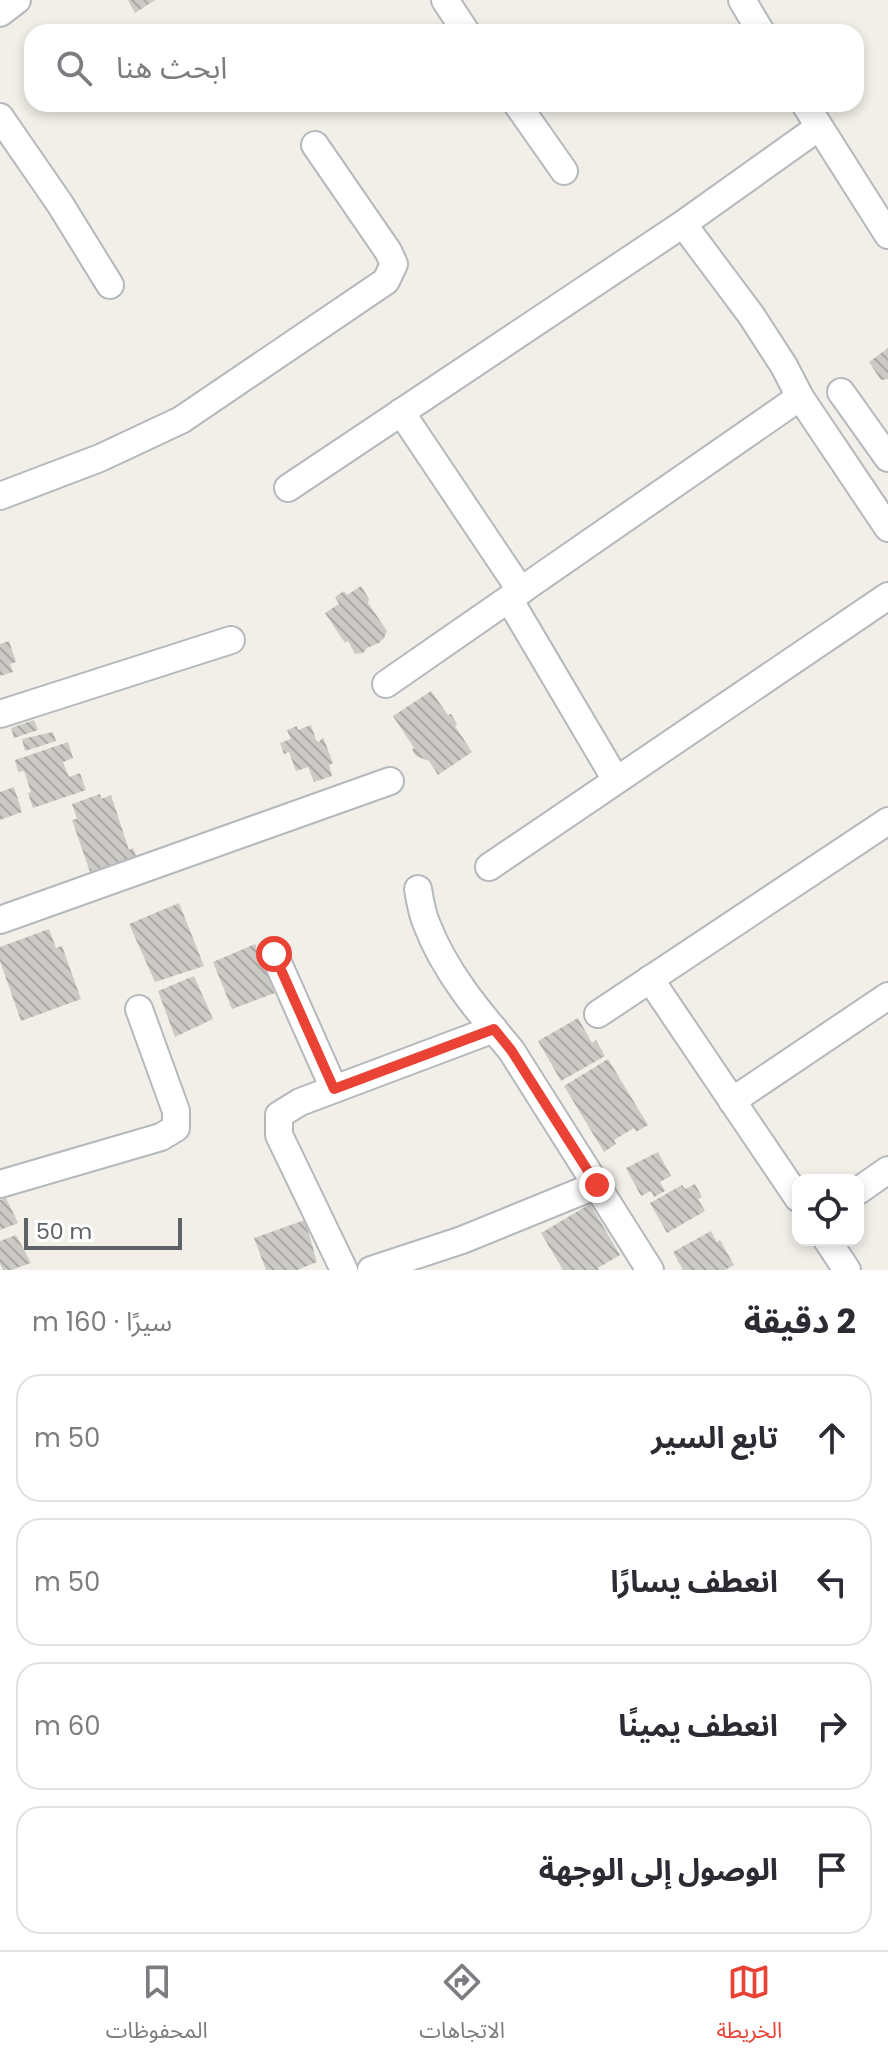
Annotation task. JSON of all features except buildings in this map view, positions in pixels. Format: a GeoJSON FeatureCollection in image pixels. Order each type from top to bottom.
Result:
{"type":"FeatureCollection","features":[{"type":"Feature","properties":{"kind":"street"},"geometry":{"type":"LineString","coordinates":[[0,13],[17,0]]}},
{"type":"Feature","properties":{"kind":"street"},"geometry":{"type":"LineString","coordinates":[[445,0],[461,24]]}},
{"type":"Feature","properties":{"kind":"street"},"geometry":{"type":"LineString","coordinates":[[742,0],[756,24]]}},
{"type":"Feature","properties":{"kind":"street"},"geometry":{"type":"LineString","coordinates":[[523,112],[564,171]]}},
{"type":"Feature","properties":{"kind":"street"},"geometry":{"type":"LineString","coordinates":[[288,488],[683,224],[812,115],[888,235]]}},
{"type":"Feature","properties":{"kind":"street"},"geometry":{"type":"LineString","coordinates":[[0,117],[60,204],[110,285]]}},
{"type":"Feature","properties":{"kind":"street"},"geometry":{"type":"LineString","coordinates":[[0,496],[100,458],[181,420],[386,281],[394,264],[388,251],[315,145]]}},
{"type":"Feature","properties":{"kind":"street"},"geometry":{"type":"LineString","coordinates":[[683,224],[751,315],[800,397],[888,528]]}},
{"type":"Feature","properties":{"kind":"street"},"geometry":{"type":"LineString","coordinates":[[841,392],[888,458]]}},
{"type":"Feature","properties":{"kind":"street"},"geometry":{"type":"LineString","coordinates":[[386,684],[800,397]]}},
{"type":"Feature","properties":{"kind":"street"},"geometry":{"type":"LineString","coordinates":[[401,412],[515,595],[616,780]]}},
{"type":"Feature","properties":{"kind":"street"},"geometry":{"type":"LineString","coordinates":[[489,867],[888,596]]}},
{"type":"Feature","properties":{"kind":"street"},"geometry":{"type":"LineString","coordinates":[[0,714],[231,640]]}},
{"type":"Feature","properties":{"kind":"street"},"geometry":{"type":"LineString","coordinates":[[0,920],[390,781]]}},
{"type":"Feature","properties":{"kind":"street"},"geometry":{"type":"LineString","coordinates":[[598,1014],[888,821]]}},
{"type":"Feature","properties":{"kind":"street"},"geometry":{"type":"LineString","coordinates":[[418,889],[426,924],[445,964],[511,1050],[650,1270]]}},
{"type":"Feature","properties":{"kind":"street"},"geometry":{"type":"LineString","coordinates":[[274,954],[334,1089]]}},
{"type":"Feature","properties":{"kind":"street"},"geometry":{"type":"LineString","coordinates":[[650,979],[792,1189]]}},
{"type":"Feature","properties":{"kind":"street"},"geometry":{"type":"LineString","coordinates":[[732,1101],[888,996]]}},
{"type":"Feature","properties":{"kind":"street"},"geometry":{"type":"LineString","coordinates":[[0,1184],[161,1137],[176,1128],[176,1111],[139,1009]]}},
{"type":"Feature","properties":{"kind":"street"},"geometry":{"type":"LineString","coordinates":[[344,1270],[279,1135],[279,1115],[300,1102],[494,1029]]}},
{"type":"Feature","properties":{"kind":"street"},"geometry":{"type":"LineString","coordinates":[[864,1187],[888,1170]]}},
{"type":"Feature","properties":{"kind":"street"},"geometry":{"type":"LineString","coordinates":[[371,1270],[462,1240],[597,1185]]}},
{"type":"Feature","properties":{"kind":"street"},"geometry":{"type":"LineString","coordinates":[[831,1246],[847,1270]]}},
{"type":"Feature","properties":{"kind":"route"},"geometry":{"type":"LineString","coordinates":[[274,954],[334,1089],[494,1029],[511,1050],[597,1185]]}}]}
